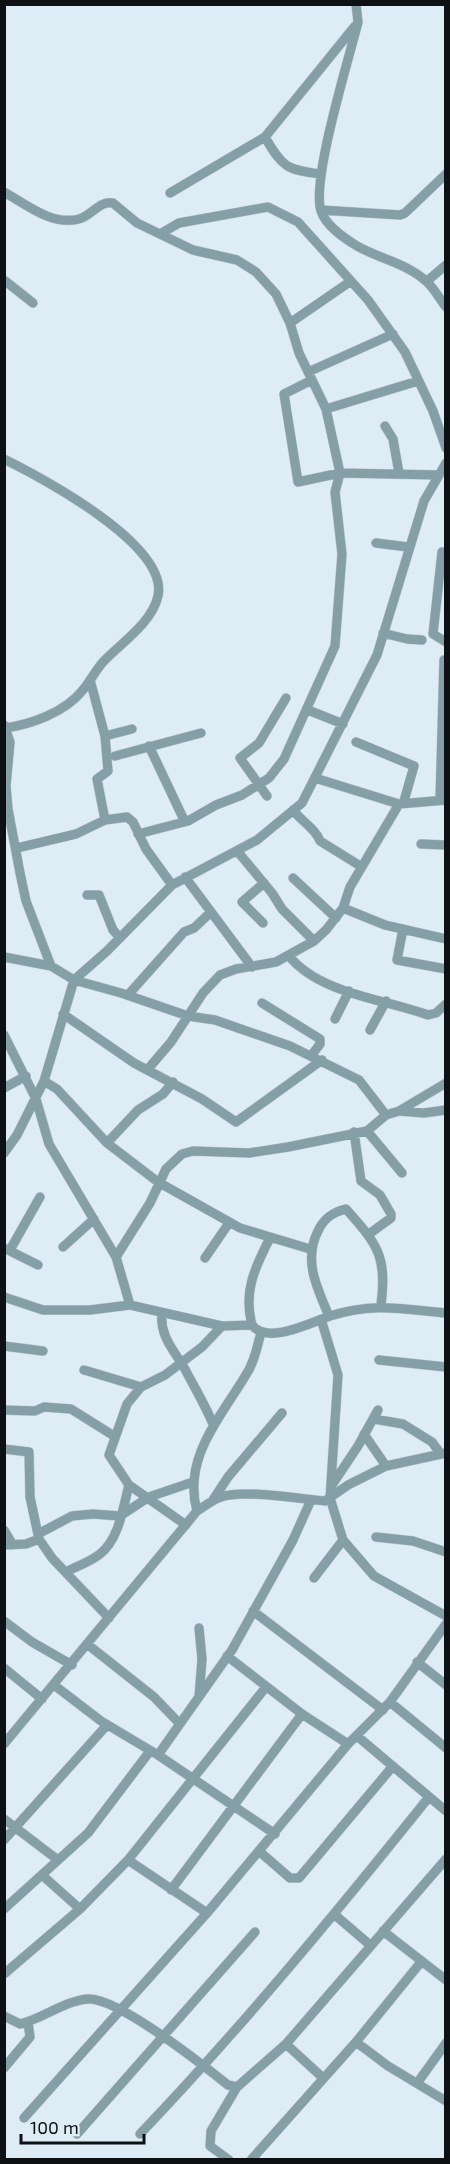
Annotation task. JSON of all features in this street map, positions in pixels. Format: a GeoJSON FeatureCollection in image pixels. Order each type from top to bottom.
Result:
{"type":"FeatureCollection","features":[{"type":"Feature","properties":{"kind":"street"},"geometry":{"type":"LineString","coordinates":[[356,4],[358,22],[320,174],[321,210],[329,224],[352,243],[376,256],[402,264],[426,281],[446,307]]}},
{"type":"Feature","properties":{"kind":"street"},"geometry":{"type":"LineString","coordinates":[[170,193],[265,137],[358,22]]}},
{"type":"Feature","properties":{"kind":"street"},"geometry":{"type":"LineString","coordinates":[[265,137],[285,167],[320,174]]}},
{"type":"Feature","properties":{"kind":"street"},"geometry":{"type":"LineString","coordinates":[[321,210],[400,215],[405,213],[446,174]]}},
{"type":"Feature","properties":{"kind":"street"},"geometry":{"type":"LineString","coordinates":[[4,192],[47,218],[80,219],[105,203],[113,202],[137,223],[193,250],[237,260],[256,272],[276,294],[326,408],[340,473],[335,492],[342,554],[335,646],[284,759],[258,786],[185,822],[138,834]]}},
{"type":"Feature","properties":{"kind":"street"},"geometry":{"type":"LineString","coordinates":[[160,234],[179,223],[268,207],[298,222],[351,281],[405,352],[433,411],[446,448]]}},
{"type":"Feature","properties":{"kind":"street"},"geometry":{"type":"LineString","coordinates":[[426,281],[446,265]]}},
{"type":"Feature","properties":{"kind":"street"},"geometry":{"type":"LineString","coordinates":[[4,280],[33,303]]}},
{"type":"Feature","properties":{"kind":"street"},"geometry":{"type":"LineString","coordinates":[[290,323],[351,281]]}},
{"type":"Feature","properties":{"kind":"street"},"geometry":{"type":"LineString","coordinates":[[393,334],[310,376],[284,394],[296,479],[301,482],[340,473],[399,472],[438,475]]}},
{"type":"Feature","properties":{"kind":"street"},"geometry":{"type":"LineString","coordinates":[[326,408],[418,381]]}},
{"type":"Feature","properties":{"kind":"street"},"geometry":{"type":"LineString","coordinates":[[385,426],[393,440],[399,472]]}},
{"type":"Feature","properties":{"kind":"street"},"geometry":{"type":"LineString","coordinates":[[4,459],[66,493],[116,529],[146,558],[154,572],[159,594],[154,607],[119,650],[99,666],[68,705],[35,720],[5,727],[10,742],[6,786],[8,809],[26,901],[51,966]]}},
{"type":"Feature","properties":{"kind":"street"},"geometry":{"type":"LineString","coordinates":[[4,1153],[44,1082],[74,980],[120,938],[172,885],[238,852],[257,840],[302,803],[377,655],[408,547],[424,501],[446,463]]}},
{"type":"Feature","properties":{"kind":"street"},"geometry":{"type":"LineString","coordinates":[[376,543],[408,547]]}},
{"type":"Feature","properties":{"kind":"street"},"geometry":{"type":"LineString","coordinates":[[442,552],[434,637],[446,642]]}},
{"type":"Feature","properties":{"kind":"street"},"geometry":{"type":"LineString","coordinates":[[435,616],[446,617]]}},
{"type":"Feature","properties":{"kind":"street"},"geometry":{"type":"LineString","coordinates":[[383,633],[422,640]]}},
{"type":"Feature","properties":{"kind":"street"},"geometry":{"type":"LineString","coordinates":[[315,778],[401,802],[443,800],[444,660]]}},
{"type":"Feature","properties":{"kind":"street"},"geometry":{"type":"LineString","coordinates":[[90,680],[105,736],[109,768],[106,774],[99,775],[97,779],[105,820]]}},
{"type":"Feature","properties":{"kind":"street"},"geometry":{"type":"LineString","coordinates":[[267,796],[240,758],[259,743],[286,698]]}},
{"type":"Feature","properties":{"kind":"street"},"geometry":{"type":"LineString","coordinates":[[308,710],[343,724]]}},
{"type":"Feature","properties":{"kind":"street"},"geometry":{"type":"LineString","coordinates":[[105,736],[132,729]]}},
{"type":"Feature","properties":{"kind":"street"},"geometry":{"type":"LineString","coordinates":[[115,756],[149,746],[176,742],[201,733]]}},
{"type":"Feature","properties":{"kind":"street"},"geometry":{"type":"LineString","coordinates":[[148,1070],[203,993],[220,975],[289,956],[314,941],[343,908],[350,887],[401,802],[414,766],[356,742]]}},
{"type":"Feature","properties":{"kind":"street"},"geometry":{"type":"LineString","coordinates":[[149,746],[185,822]]}},
{"type":"Feature","properties":{"kind":"street"},"geometry":{"type":"LineString","coordinates":[[293,810],[304,824],[318,833],[320,841],[362,867]]}},
{"type":"Feature","properties":{"kind":"street"},"geometry":{"type":"LineString","coordinates":[[17,848],[76,834],[105,820],[129,818],[134,822],[138,834],[172,885]]}},
{"type":"Feature","properties":{"kind":"street"},"geometry":{"type":"LineString","coordinates":[[421,844],[446,845]]}},
{"type":"Feature","properties":{"kind":"street"},"geometry":{"type":"LineString","coordinates":[[238,852],[282,909],[314,941]]}},
{"type":"Feature","properties":{"kind":"street"},"geometry":{"type":"LineString","coordinates":[[185,877],[252,967]]}},
{"type":"Feature","properties":{"kind":"street"},"geometry":{"type":"LineString","coordinates":[[293,878],[336,918]]}},
{"type":"Feature","properties":{"kind":"street"},"geometry":{"type":"LineString","coordinates":[[263,923],[242,902],[264,883]]}},
{"type":"Feature","properties":{"kind":"street"},"geometry":{"type":"LineString","coordinates":[[87,895],[99,896],[113,930],[120,938]]}},
{"type":"Feature","properties":{"kind":"street"},"geometry":{"type":"LineString","coordinates":[[343,908],[385,925],[446,939]]}},
{"type":"Feature","properties":{"kind":"street"},"geometry":{"type":"LineString","coordinates":[[128,995],[184,932],[194,928],[211,912]]}},
{"type":"Feature","properties":{"kind":"street"},"geometry":{"type":"LineString","coordinates":[[403,929],[397,960],[446,969]]}},
{"type":"Feature","properties":{"kind":"street"},"geometry":{"type":"LineString","coordinates":[[289,956],[312,976],[349,991],[432,1016],[446,1004]]}},
{"type":"Feature","properties":{"kind":"street"},"geometry":{"type":"LineString","coordinates":[[4,957],[51,966],[74,980],[128,995],[188,1016],[225,1023],[322,1060],[359,1080],[386,1115]]}},
{"type":"Feature","properties":{"kind":"street"},"geometry":{"type":"LineString","coordinates":[[335,1019],[349,991]]}},
{"type":"Feature","properties":{"kind":"street"},"geometry":{"type":"LineString","coordinates":[[370,1030],[386,1001]]}},
{"type":"Feature","properties":{"kind":"street"},"geometry":{"type":"LineString","coordinates":[[262,1003],[320,1039],[320,1044],[311,1056]]}},
{"type":"Feature","properties":{"kind":"street"},"geometry":{"type":"LineString","coordinates":[[63,1014],[148,1070],[173,1082],[236,1122],[322,1060]]}},
{"type":"Feature","properties":{"kind":"street"},"geometry":{"type":"LineString","coordinates":[[4,1035],[36,1099],[49,1144],[116,1257],[130,1305]]}},
{"type":"Feature","properties":{"kind":"street"},"geometry":{"type":"LineString","coordinates":[[4,1088],[26,1076]]}},
{"type":"Feature","properties":{"kind":"street"},"geometry":{"type":"LineString","coordinates":[[44,1082],[57,1089],[107,1143],[158,1182],[229,1222],[270,1238],[310,1249]]}},
{"type":"Feature","properties":{"kind":"street"},"geometry":{"type":"LineString","coordinates":[[107,1143],[138,1110],[163,1094],[173,1082]]}},
{"type":"Feature","properties":{"kind":"street"},"geometry":{"type":"LineString","coordinates":[[116,1257],[150,1203],[158,1182],[175,1158],[193,1151],[249,1153],[367,1131],[386,1115],[399,1111],[446,1083]]}},
{"type":"Feature","properties":{"kind":"street"},"geometry":{"type":"LineString","coordinates":[[399,1111],[424,1113],[446,1110]]}},
{"type":"Feature","properties":{"kind":"street"},"geometry":{"type":"LineString","coordinates":[[367,1131],[402,1173]]}},
{"type":"Feature","properties":{"kind":"street"},"geometry":{"type":"LineString","coordinates":[[354,1132],[361,1181],[380,1195],[391,1214],[391,1218],[369,1234]]}},
{"type":"Feature","properties":{"kind":"street"},"geometry":{"type":"LineString","coordinates":[[38,1265],[7,1249],[40,1197]]}},
{"type":"Feature","properties":{"kind":"street"},"geometry":{"type":"LineString","coordinates":[[381,1305],[383,1265],[369,1234],[346,1209],[339,1210],[321,1223],[310,1249],[310,1263],[338,1375],[330,1498],[343,1540],[374,1575],[446,1616]]}},
{"type":"Feature","properties":{"kind":"street"},"geometry":{"type":"LineString","coordinates":[[63,1247],[94,1218]]}},
{"type":"Feature","properties":{"kind":"street"},"geometry":{"type":"LineString","coordinates":[[206,1258],[229,1222]]}},
{"type":"Feature","properties":{"kind":"street"},"geometry":{"type":"LineString","coordinates":[[270,1238],[250,1280],[249,1305],[252,1325],[261,1334],[270,1335],[325,1318],[381,1305],[446,1312]]}},
{"type":"Feature","properties":{"kind":"street"},"geometry":{"type":"LineString","coordinates":[[4,1297],[43,1310],[90,1310],[130,1305],[222,1326],[252,1325]]}},
{"type":"Feature","properties":{"kind":"street"},"geometry":{"type":"LineString","coordinates":[[162,1313],[165,1335],[213,1424]]}},
{"type":"Feature","properties":{"kind":"street"},"geometry":{"type":"LineString","coordinates":[[186,1525],[129,1485],[109,1455],[127,1404],[141,1387],[165,1375],[202,1347],[222,1326]]}},
{"type":"Feature","properties":{"kind":"street"},"geometry":{"type":"LineString","coordinates":[[197,1511],[193,1482],[196,1461],[213,1424],[252,1364],[261,1334]]}},
{"type":"Feature","properties":{"kind":"street"},"geometry":{"type":"LineString","coordinates":[[4,1346],[43,1351]]}},
{"type":"Feature","properties":{"kind":"street"},"geometry":{"type":"LineString","coordinates":[[379,1360],[446,1367]]}},
{"type":"Feature","properties":{"kind":"street"},"geometry":{"type":"LineString","coordinates":[[84,1370],[141,1387]]}},
{"type":"Feature","properties":{"kind":"street"},"geometry":{"type":"LineString","coordinates":[[4,1410],[35,1411],[44,1407],[71,1409],[114,1436]]}},
{"type":"Feature","properties":{"kind":"street"},"geometry":{"type":"LineString","coordinates":[[213,1501],[228,1477],[282,1413]]}},
{"type":"Feature","properties":{"kind":"street"},"geometry":{"type":"LineString","coordinates":[[330,1487],[376,1414],[403,1424],[432,1442],[443,1453]]}},
{"type":"Feature","properties":{"kind":"street"},"geometry":{"type":"LineString","coordinates":[[364,1434],[386,1466]]}},
{"type":"Feature","properties":{"kind":"street"},"geometry":{"type":"LineString","coordinates":[[4,1449],[29,1452],[30,1492],[38,1537],[66,1572],[109,1618]]}},
{"type":"Feature","properties":{"kind":"street"},"geometry":{"type":"LineString","coordinates":[[4,1744],[72,1665],[197,1511],[224,1495],[243,1494],[325,1501],[348,1485],[386,1466],[443,1453]]}},
{"type":"Feature","properties":{"kind":"street"},"geometry":{"type":"LineString","coordinates":[[4,1530],[9,1545],[38,1537],[72,1516],[93,1514],[120,1516],[148,1497],[193,1482]]}},
{"type":"Feature","properties":{"kind":"street"},"geometry":{"type":"LineString","coordinates":[[66,1572],[106,1548],[120,1516],[129,1485]]}},
{"type":"Feature","properties":{"kind":"street"},"geometry":{"type":"LineString","coordinates":[[4,1909],[88,1833],[180,1724],[227,1656],[293,1540],[311,1500]]}},
{"type":"Feature","properties":{"kind":"street"},"geometry":{"type":"LineString","coordinates":[[376,1537],[413,1541],[446,1552]]}},
{"type":"Feature","properties":{"kind":"street"},"geometry":{"type":"LineString","coordinates":[[314,1578],[343,1540]]}},
{"type":"Feature","properties":{"kind":"street"},"geometry":{"type":"LineString","coordinates":[[253,1611],[383,1710]]}},
{"type":"Feature","properties":{"kind":"street"},"geometry":{"type":"LineString","coordinates":[[4,1621],[32,1642],[72,1665]]}},
{"type":"Feature","properties":{"kind":"street"},"geometry":{"type":"LineString","coordinates":[[24,2118],[123,2010],[260,1852],[348,1744],[390,1702],[446,1624]]}},
{"type":"Feature","properties":{"kind":"street"},"geometry":{"type":"LineString","coordinates":[[199,1628],[202,1659],[199,1697]]}},
{"type":"Feature","properties":{"kind":"street"},"geometry":{"type":"LineString","coordinates":[[87,1644],[154,1697],[180,1724]]}},
{"type":"Feature","properties":{"kind":"street"},"geometry":{"type":"LineString","coordinates":[[227,1656],[302,1714],[348,1744]]}},
{"type":"Feature","properties":{"kind":"street"},"geometry":{"type":"LineString","coordinates":[[417,1662],[446,1685]]}},
{"type":"Feature","properties":{"kind":"street"},"geometry":{"type":"LineString","coordinates":[[4,1668],[42,1699]]}},
{"type":"Feature","properties":{"kind":"street"},"geometry":{"type":"LineString","coordinates":[[54,1685],[107,1725],[154,1753],[275,1834]]}},
{"type":"Feature","properties":{"kind":"street"},"geometry":{"type":"LineString","coordinates":[[4,1974],[80,1909],[128,1860],[266,1687]]}},
{"type":"Feature","properties":{"kind":"street"},"geometry":{"type":"LineString","coordinates":[[390,1702],[446,1748]]}},
{"type":"Feature","properties":{"kind":"street"},"geometry":{"type":"LineString","coordinates":[[171,1890],[302,1714]]}},
{"type":"Feature","properties":{"kind":"street"},"geometry":{"type":"LineString","coordinates":[[4,1840],[107,1725]]}},
{"type":"Feature","properties":{"kind":"street"},"geometry":{"type":"LineString","coordinates":[[357,1736],[446,1811]]}},
{"type":"Feature","properties":{"kind":"street"},"geometry":{"type":"LineString","coordinates":[[260,1852],[290,1878],[299,1878],[393,1766]]}},
{"type":"Feature","properties":{"kind":"street"},"geometry":{"type":"LineString","coordinates":[[140,2134],[204,2066],[335,1915],[429,1797]]}},
{"type":"Feature","properties":{"kind":"street"},"geometry":{"type":"LineString","coordinates":[[4,1818],[58,1860]]}},
{"type":"Feature","properties":{"kind":"street"},"geometry":{"type":"LineString","coordinates":[[229,2160],[210,2146],[209,2138],[237,2087],[286,2044],[446,1859]]}},
{"type":"Feature","properties":{"kind":"street"},"geometry":{"type":"LineString","coordinates":[[128,1860],[207,1913]]}},
{"type":"Feature","properties":{"kind":"street"},"geometry":{"type":"LineString","coordinates":[[42,1875],[80,1909]]}},
{"type":"Feature","properties":{"kind":"street"},"geometry":{"type":"LineString","coordinates":[[335,1915],[370,1946]]}},
{"type":"Feature","properties":{"kind":"street"},"geometry":{"type":"LineString","coordinates":[[383,1931],[446,1980]]}},
{"type":"Feature","properties":{"kind":"street"},"geometry":{"type":"LineString","coordinates":[[77,2134],[255,1932]]}},
{"type":"Feature","properties":{"kind":"street"},"geometry":{"type":"LineString","coordinates":[[251,2160],[322,2078],[357,2042],[421,1962]]}},
{"type":"Feature","properties":{"kind":"street"},"geometry":{"type":"LineString","coordinates":[[4,2016],[20,2024],[69,2003],[90,1998],[123,2010],[228,2085],[237,2087]]}},
{"type":"Feature","properties":{"kind":"street"},"geometry":{"type":"LineString","coordinates":[[4,2068],[30,2037],[28,2022]]}},
{"type":"Feature","properties":{"kind":"street"},"geometry":{"type":"LineString","coordinates":[[357,2042],[388,2066],[418,2082],[446,2101]]}},
{"type":"Feature","properties":{"kind":"street"},"geometry":{"type":"LineString","coordinates":[[418,2082],[446,2043]]}},
{"type":"Feature","properties":{"kind":"street"},"geometry":{"type":"LineString","coordinates":[[286,2044],[322,2078]]}}]}
